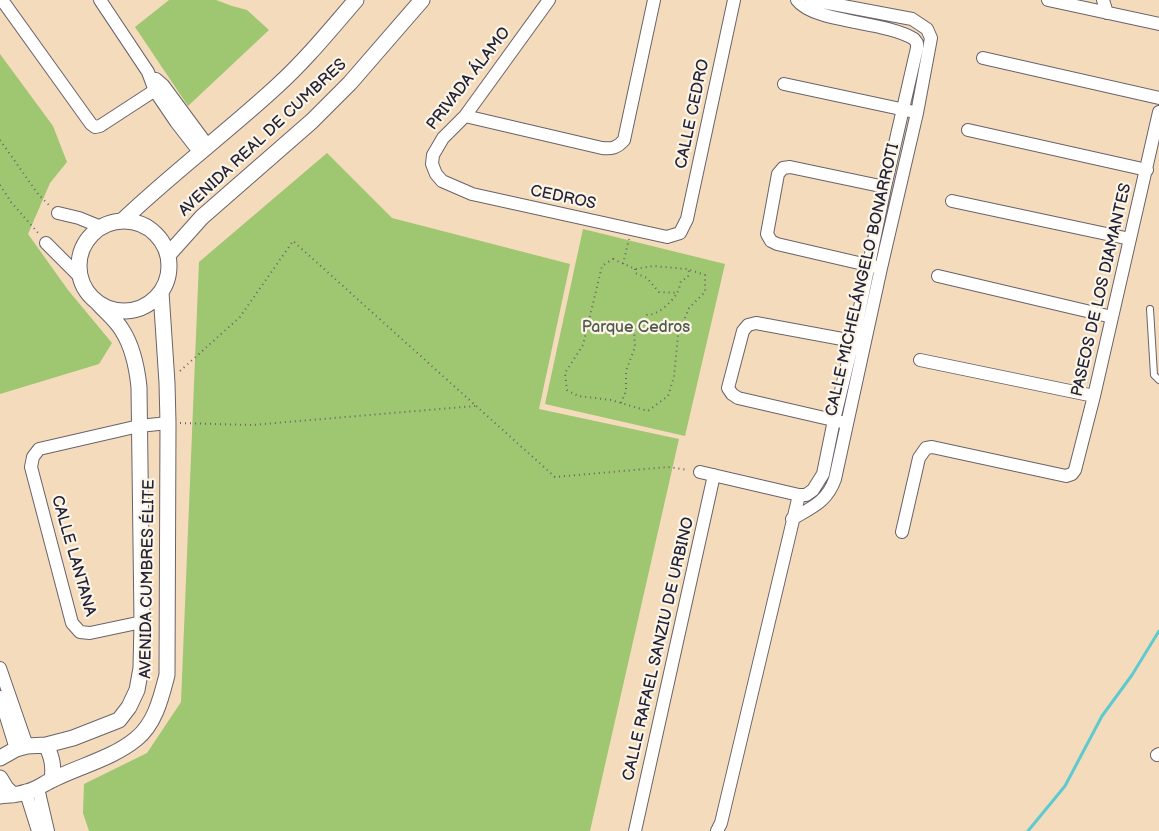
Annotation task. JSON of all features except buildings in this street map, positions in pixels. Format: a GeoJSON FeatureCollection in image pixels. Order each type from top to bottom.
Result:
{"type":"FeatureCollection","features":[{"type":"Feature","properties":{"kind":"street"},"geometry":{"type":"LineString","coordinates":[[2,0],[91,124],[100,126],[159,88]]}},
{"type":"Feature","properties":{"kind":"street"},"geometry":{"type":"LineString","coordinates":[[100,0],[159,88],[204,150]]}},
{"type":"Feature","properties":{"kind":"street","name":"AVENIDA REAL DE CUMBRES"},"geometry":{"type":"LineString","coordinates":[[122,220],[276,87],[356,0]]}},
{"type":"Feature","properties":{"kind":"street","name":"AVENIDA REAL DE CUMBRES"},"geometry":{"type":"LineString","coordinates":[[168,256],[202,217],[312,121],[350,83],[422,0]]}},
{"type":"Feature","properties":{"kind":"street","name":"PRIVADA ÁLAMO"},"geometry":{"type":"LineString","coordinates":[[442,181],[436,174],[432,164],[433,156],[443,138],[464,116],[549,0]]}},
{"type":"Feature","properties":{"kind":"street"},"geometry":{"type":"LineString","coordinates":[[464,116],[602,148],[611,149],[619,146],[624,140],[654,0]]}},
{"type":"Feature","properties":{"kind":"street","name":"CALLE CEDRO"},"geometry":{"type":"LineString","coordinates":[[680,233],[688,219],[734,0]]}},
{"type":"Feature","properties":{"kind":"street"},"geometry":{"type":"LineString","coordinates":[[797,0],[800,4],[816,12],[898,32],[914,39],[927,29],[912,19],[812,0]]}},
{"type":"Feature","properties":{"kind":"street"},"geometry":{"type":"LineString","coordinates":[[1048,0],[1159,24]]}},
{"type":"Feature","properties":{"kind":"street"},"geometry":{"type":"LineString","coordinates":[[1103,0],[1107,13]]}},
{"type":"Feature","properties":{"kind":"street","name":"CALLE MICHELÁNGELO BONARROTI"},"geometry":{"type":"LineString","coordinates":[[799,495],[806,495],[813,490],[823,474],[853,340],[917,113],[930,47],[931,38],[927,29]]}},
{"type":"Feature","properties":{"kind":"street","name":"CALLE MICHELÁNGELO BONARROTI"},"geometry":{"type":"LineString","coordinates":[[792,518],[816,505],[824,499],[831,489],[846,423],[875,266],[885,187],[917,48],[917,43],[914,39]]}},
{"type":"Feature","properties":{"kind":"street"},"geometry":{"type":"LineString","coordinates":[[983,58],[1159,98]]}},
{"type":"Feature","properties":{"kind":"street"},"geometry":{"type":"LineString","coordinates":[[784,84],[917,113]]}},
{"type":"Feature","properties":{"kind":"street","name":"PASEOS DE LOS DIAMANTES"},"geometry":{"type":"LineString","coordinates":[[902,532],[919,458],[926,448],[932,447],[1066,476],[1072,474],[1075,470],[1094,396],[1159,112]]}},
{"type":"Feature","properties":{"kind":"street"},"geometry":{"type":"LineString","coordinates":[[968,130],[1147,170]]}},
{"type":"Feature","properties":{"kind":"street"},"geometry":{"type":"LineString","coordinates":[[875,266],[777,244],[771,241],[767,234],[778,174],[783,168],[790,167],[885,187]]}},
{"type":"Feature","properties":{"kind":"street","name":"CEDROS"},"geometry":{"type":"LineString","coordinates":[[442,181],[472,194],[667,237],[680,233]]}},
{"type":"Feature","properties":{"kind":"street"},"geometry":{"type":"LineString","coordinates":[[952,201],[1130,239]]}},
{"type":"Feature","properties":{"kind":"street"},"geometry":{"type":"LineString","coordinates":[[58,213],[79,218],[101,227]]}},
{"type":"Feature","properties":{"kind":"street"},"geometry":{"type":"LineString","coordinates":[[46,243],[80,277],[87,292],[98,303],[114,310],[132,310],[148,304],[161,292],[168,274],[168,256],[162,241],[151,230],[138,223],[122,220],[101,227],[90,236],[82,248],[79,262],[80,277]]}},
{"type":"Feature","properties":{"kind":"street"},"geometry":{"type":"LineString","coordinates":[[938,276],[1112,317]]}},
{"type":"Feature","properties":{"kind":"street","name":"AVENIDA CUMBRES ÉLITE"},"geometry":{"type":"LineString","coordinates":[[19,793],[114,753],[136,739],[150,724],[160,702],[167,675],[168,423],[161,292]]}},
{"type":"Feature","properties":{"kind":"street","name":"AVENIDA CUMBRES ÉLITE"},"geometry":{"type":"LineString","coordinates":[[98,303],[122,330],[132,350],[137,368],[139,387],[142,668],[137,690],[129,708],[119,720]]}},
{"type":"Feature","properties":{"kind":"street"},"geometry":{"type":"LineString","coordinates":[[846,423],[738,398],[728,388],[743,331],[748,325],[756,323],[853,340]]}},
{"type":"Feature","properties":{"kind":"street"},"geometry":{"type":"LineString","coordinates":[[920,360],[1094,396]]}},
{"type":"Feature","properties":{"kind":"street"},"geometry":{"type":"LineString","coordinates":[[139,426],[168,423]]}},
{"type":"Feature","properties":{"kind":"street","name":"CALLE LANTANA"},"geometry":{"type":"LineString","coordinates":[[139,426],[40,449],[33,457],[31,467],[72,623],[80,632],[90,633],[142,622]]}},
{"type":"Feature","properties":{"kind":"street"},"geometry":{"type":"LineString","coordinates":[[700,472],[799,495],[721,823],[717,831]]}},
{"type":"Feature","properties":{"kind":"street","name":"CALLE RAFAEL SANZIU DE URBINO"},"geometry":{"type":"LineString","coordinates":[[635,831],[714,475]]}},
{"type":"Feature","properties":{"kind":"street"},"geometry":{"type":"LineString","coordinates":[[0,669],[22,747]]}},
{"type":"Feature","properties":{"kind":"street"},"geometry":{"type":"LineString","coordinates":[[0,697],[22,747]]}},
{"type":"Feature","properties":{"kind":"street"},"geometry":{"type":"LineString","coordinates":[[0,758],[22,747],[46,745],[93,731],[119,720],[136,739]]}},
{"type":"Feature","properties":{"kind":"street"},"geometry":{"type":"LineString","coordinates":[[46,745],[52,756],[52,780]]}},
{"type":"Feature","properties":{"kind":"street"},"geometry":{"type":"LineString","coordinates":[[0,778],[6,788],[19,793],[48,831]]}},
{"type":"Feature","properties":{"kind":"street"},"geometry":{"type":"LineString","coordinates":[[19,793],[38,831]]}},
{"type":"Feature","properties":{"kind":"lane"},"geometry":{"type":"LineString","coordinates":[[1150,309],[1154,375],[1159,380]]}},
{"type":"Feature","properties":{"kind":"path"},"geometry":{"type":"LineString","coordinates":[[0,140],[38,194],[58,213]]}},
{"type":"Feature","properties":{"kind":"path"},"geometry":{"type":"LineString","coordinates":[[0,185],[11,202],[46,243]]}},
{"type":"Feature","properties":{"kind":"path"},"geometry":{"type":"LineString","coordinates":[[623,264],[632,229]]}},
{"type":"Feature","properties":{"kind":"path"},"geometry":{"type":"LineString","coordinates":[[167,383],[240,317],[293,241],[555,477],[668,467],[700,472]]}},
{"type":"Feature","properties":{"kind":"path"},"geometry":{"type":"LineString","coordinates":[[613,260],[635,269],[653,266],[689,270],[705,275],[705,292],[689,308],[678,335],[674,377],[668,396],[648,411],[621,403],[578,396],[567,390],[565,373],[583,344],[602,266],[613,260]]}},
{"type":"Feature","properties":{"kind":"path"},"geometry":{"type":"LineString","coordinates":[[635,269],[635,273],[647,278],[659,292],[678,292]]}},
{"type":"Feature","properties":{"kind":"path"},"geometry":{"type":"LineString","coordinates":[[621,403],[626,391],[626,372],[635,347],[634,330],[648,315],[652,315],[666,305],[678,292],[681,281],[688,277],[689,270]]}},
{"type":"Feature","properties":{"kind":"path"},"geometry":{"type":"LineString","coordinates":[[168,423],[252,425],[476,406]]}},
{"type":"Feature","properties":{"kind":"green space"},"geometry":{"type":"Polygon","coordinates":[[[169,0],[216,0],[247,10],[269,30],[188,106],[135,27],[169,0]]]}},
{"type":"Feature","properties":{"kind":"green space"},"geometry":{"type":"Polygon","coordinates":[[[0,54],[53,126],[67,162],[50,183],[28,234],[68,290],[112,343],[99,364],[0,394],[0,54]]]}},
{"type":"Feature","properties":{"kind":"green space"},"geometry":{"type":"Polygon","coordinates":[[[327,153],[392,218],[570,264],[539,409],[679,439],[590,831],[89,831],[83,813],[84,784],[147,753],[181,702],[199,262],[327,153]]]}},
{"type":"Feature","properties":{"kind":"green space","name":"Parque Cedros"},"geometry":{"type":"Polygon","coordinates":[[[583,229],[725,264],[685,436],[545,404],[583,229]]]}},
{"type":"Feature","properties":{"kind":"waterway"},"geometry":{"type":"LineString","coordinates":[[1028,831],[1065,786],[1102,716],[1132,675],[1159,631]]}}]}
